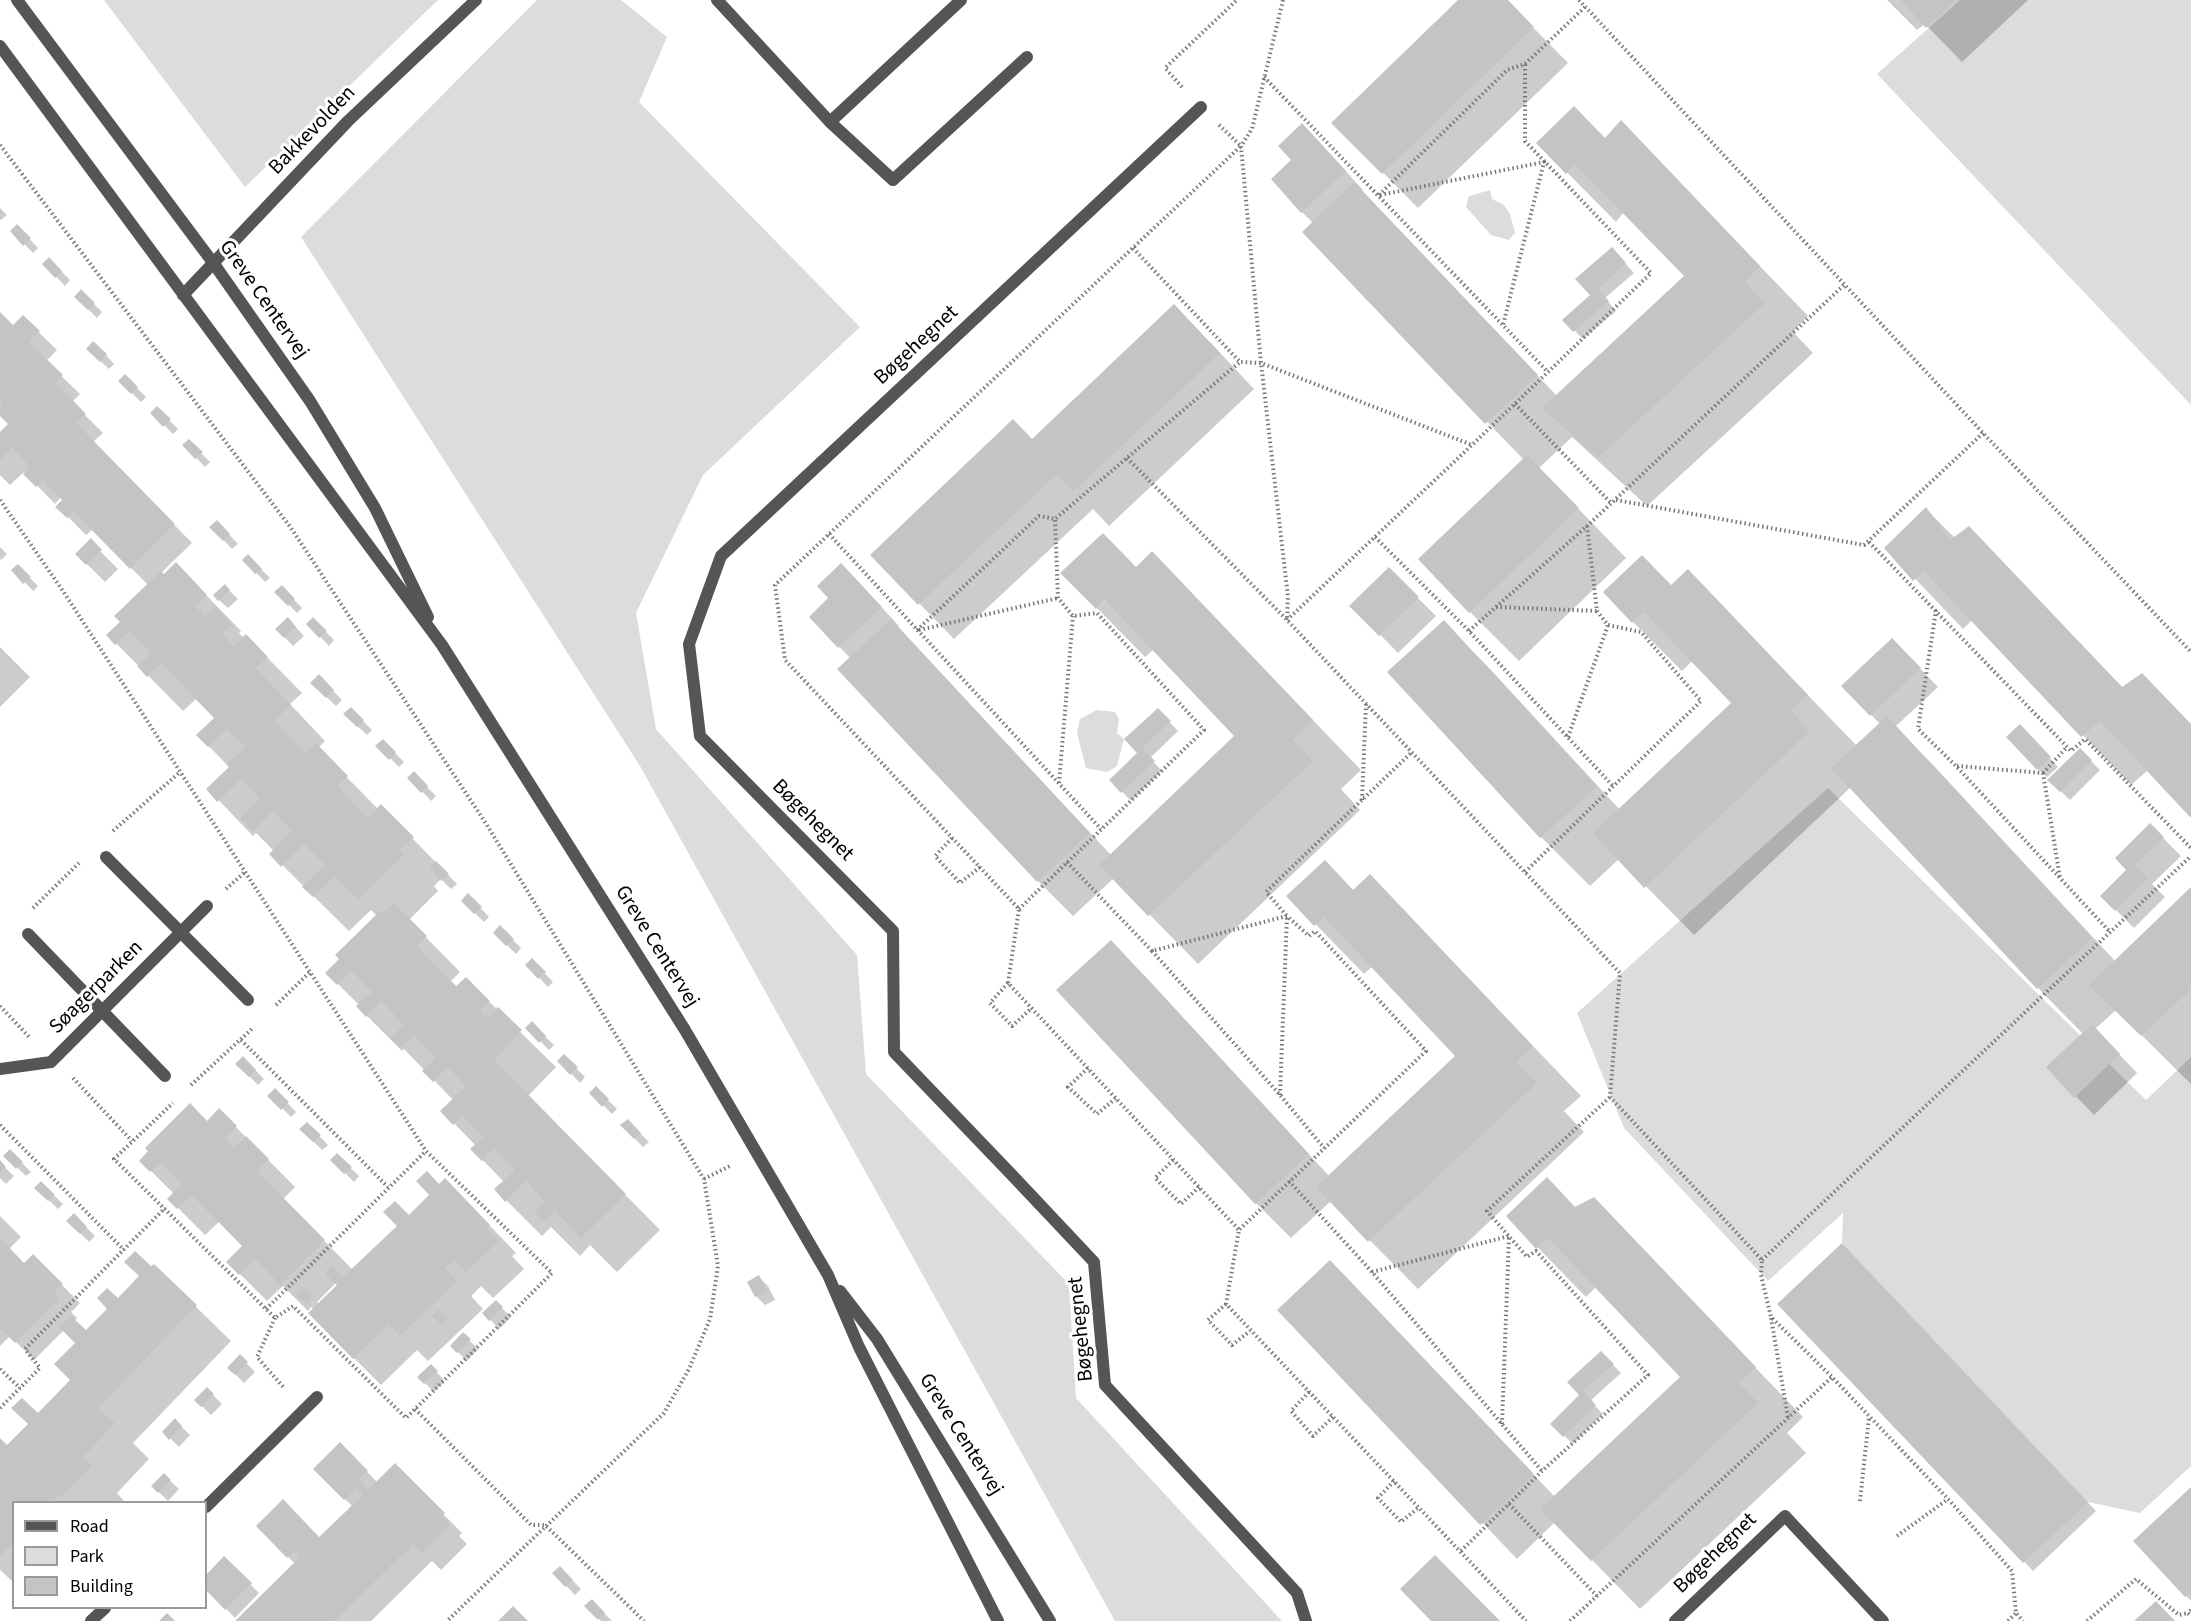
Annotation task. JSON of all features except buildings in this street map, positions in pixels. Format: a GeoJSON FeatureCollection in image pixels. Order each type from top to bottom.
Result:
{"type":"FeatureCollection","features":[{"type":"Feature","properties":{"kind":"street","name":"Greve Centervej"},"geometry":{"type":"LineString","coordinates":[[17,0],[214,264],[310,401],[375,508],[442,645]]}},
{"type":"Feature","properties":{"kind":"street","name":"Bakkevolden"},"geometry":{"type":"LineString","coordinates":[[183,295],[348,121],[476,0]]}},
{"type":"Feature","properties":{"kind":"street"},"geometry":{"type":"LineString","coordinates":[[717,0],[830,122],[893,180],[1027,57]]}},
{"type":"Feature","properties":{"kind":"street"},"geometry":{"type":"LineString","coordinates":[[830,122],[961,0]]}},
{"type":"Feature","properties":{"kind":"street","name":"Greve Centervej"},"geometry":{"type":"LineString","coordinates":[[0,46],[442,645],[685,1030],[828,1275],[859,1347],[998,1621]]}},
{"type":"Feature","properties":{"kind":"street","name":"Bøgehegnet"},"geometry":{"type":"LineString","coordinates":[[1201,107],[721,556],[689,644],[700,736],[893,931],[894,1052],[1094,1262],[1104,1386],[1297,1593],[1306,1621]]}},
{"type":"Feature","properties":{"kind":"street"},"geometry":{"type":"LineString","coordinates":[[106,857],[248,1000]]}},
{"type":"Feature","properties":{"kind":"street","name":"Søagerparken"},"geometry":{"type":"LineString","coordinates":[[0,1069],[53,1060],[207,906]]}},
{"type":"Feature","properties":{"kind":"street"},"geometry":{"type":"LineString","coordinates":[[28,934],[165,1076]]}},
{"type":"Feature","properties":{"kind":"street","name":"Greve Centervej"},"geometry":{"type":"LineString","coordinates":[[828,1275],[877,1339],[1050,1621]]}},
{"type":"Feature","properties":{"kind":"street"},"geometry":{"type":"LineString","coordinates":[[207,1507],[317,1397]]}},
{"type":"Feature","properties":{"kind":"street","name":"Bøgehegnet"},"geometry":{"type":"LineString","coordinates":[[1676,1621],[1785,1516],[1883,1621]]}},
{"type":"Feature","properties":{"kind":"street"},"geometry":{"type":"LineString","coordinates":[[91,1621],[104,1609]]}},
{"type":"Feature","properties":{"kind":"path"},"geometry":{"type":"LineString","coordinates":[[1237,0],[1165,68],[1241,146],[1261,363],[1288,597],[1287,620]]}},
{"type":"Feature","properties":{"kind":"path"},"geometry":{"type":"LineString","coordinates":[[1019,909],[785,660],[775,585],[1241,146],[1252,129],[1282,0]]}},
{"type":"Feature","properties":{"kind":"path"},"geometry":{"type":"LineString","coordinates":[[1579,0],[1844,285],[2191,652]]}},
{"type":"Feature","properties":{"kind":"path"},"geometry":{"type":"LineString","coordinates":[[1379,195],[1507,70],[1526,64],[1585,7]]}},
{"type":"Feature","properties":{"kind":"path"},"geometry":{"type":"LineString","coordinates":[[1287,620],[1651,273],[1525,141],[1526,64]]}},
{"type":"Feature","properties":{"kind":"path"},"geometry":{"type":"LineString","coordinates":[[1264,77],[1548,372]]}},
{"type":"Feature","properties":{"kind":"path"},"geometry":{"type":"LineString","coordinates":[[0,145],[291,528],[485,822],[704,1179],[718,1266],[710,1319],[689,1369],[664,1413],[447,1621]]}},
{"type":"Feature","properties":{"kind":"path"},"geometry":{"type":"LineString","coordinates":[[1379,195],[1544,162]]}},
{"type":"Feature","properties":{"kind":"path"},"geometry":{"type":"LineString","coordinates":[[1503,324],[1544,162]]}},
{"type":"Feature","properties":{"kind":"path"},"geometry":{"type":"LineString","coordinates":[[1133,248],[1240,362]]}},
{"type":"Feature","properties":{"kind":"path"},"geometry":{"type":"LineString","coordinates":[[1469,631],[1587,526],[1844,285]]}},
{"type":"Feature","properties":{"kind":"path"},"geometry":{"type":"LineString","coordinates":[[1055,519],[1240,362],[1261,363],[1472,445]]}},
{"type":"Feature","properties":{"kind":"path"},"geometry":{"type":"LineString","coordinates":[[1515,404],[1613,502],[1864,545],[1983,433]]}},
{"type":"Feature","properties":{"kind":"path"},"geometry":{"type":"LineString","coordinates":[[1127,458],[1287,620],[1620,973],[1610,1097],[1488,1210],[1527,1257],[1536,1251],[1648,1375],[1542,1472],[1461,1551]]}},
{"type":"Feature","properties":{"kind":"path"},"geometry":{"type":"LineString","coordinates":[[0,500],[63,591],[426,1151],[552,1273],[406,1418],[293,1306],[275,1318],[257,1357],[304,1410]]}},
{"type":"Feature","properties":{"kind":"path"},"geometry":{"type":"LineString","coordinates":[[917,630],[1039,516],[1055,519]]}},
{"type":"Feature","properties":{"kind":"path"},"geometry":{"type":"LineString","coordinates":[[1055,519],[1058,598],[1073,616],[1059,783]]}},
{"type":"Feature","properties":{"kind":"path"},"geometry":{"type":"LineString","coordinates":[[1525,872],[1701,700],[1641,632],[1608,625],[1597,611],[1587,526]]}},
{"type":"Feature","properties":{"kind":"path"},"geometry":{"type":"LineString","coordinates":[[829,534],[1101,829]]}},
{"type":"Feature","properties":{"kind":"path"},"geometry":{"type":"LineString","coordinates":[[1375,537],[1469,631],[1613,786]]}},
{"type":"Feature","properties":{"kind":"path"},"geometry":{"type":"LineString","coordinates":[[1869,542],[2071,751],[2085,739],[2191,848]]}},
{"type":"Feature","properties":{"kind":"path"},"geometry":{"type":"LineString","coordinates":[[917,630],[1058,598]]}},
{"type":"Feature","properties":{"kind":"path"},"geometry":{"type":"LineString","coordinates":[[1496,608],[1597,611]]}},
{"type":"Feature","properties":{"kind":"path"},"geometry":{"type":"LineString","coordinates":[[1936,610],[1918,729],[1956,766],[2110,932]]}},
{"type":"Feature","properties":{"kind":"path"},"geometry":{"type":"LineString","coordinates":[[1032,1008],[1012,1026],[990,1003],[1008,983],[1019,909],[1204,730],[1097,613],[1073,616]]}},
{"type":"Feature","properties":{"kind":"path"},"geometry":{"type":"LineString","coordinates":[[1568,736],[1608,625]]}},
{"type":"Feature","properties":{"kind":"path"},"geometry":{"type":"LineString","coordinates":[[1362,800],[1366,703]]}},
{"type":"Feature","properties":{"kind":"path"},"geometry":{"type":"LineString","coordinates":[[2043,772],[2067,747]]}},
{"type":"Feature","properties":{"kind":"path"},"geometry":{"type":"LineString","coordinates":[[1250,1330],[1232,1346],[1208,1320],[1226,1304],[1239,1230],[1426,1051],[1315,931],[1309,936],[1266,892],[1412,752]]}},
{"type":"Feature","properties":{"kind":"path"},"geometry":{"type":"LineString","coordinates":[[1956,766],[2043,772]]}},
{"type":"Feature","properties":{"kind":"path"},"geometry":{"type":"LineString","coordinates":[[2043,772],[2060,879]]}},
{"type":"Feature","properties":{"kind":"path"},"geometry":{"type":"LineString","coordinates":[[952,838],[935,856],[960,883],[980,867]]}},
{"type":"Feature","properties":{"kind":"path"},"geometry":{"type":"LineString","coordinates":[[1788,1418],[1771,1317],[1761,1275],[1762,1260],[2191,856]]}},
{"type":"Feature","properties":{"kind":"path"},"geometry":{"type":"LineString","coordinates":[[1067,862],[1152,951],[1324,1148]]}},
{"type":"Feature","properties":{"kind":"path"},"geometry":{"type":"LineString","coordinates":[[1152,951],[1287,916]]}},
{"type":"Feature","properties":{"kind":"path"},"geometry":{"type":"LineString","coordinates":[[1280,1095],[1287,916]]}},
{"type":"Feature","properties":{"kind":"path"},"geometry":{"type":"LineString","coordinates":[[272,1008],[310,972]]}},
{"type":"Feature","properties":{"kind":"path"},"geometry":{"type":"LineString","coordinates":[[1008,983],[1239,1230]]}},
{"type":"Feature","properties":{"kind":"path"},"geometry":{"type":"LineString","coordinates":[[0,1006],[132,1141]]}},
{"type":"Feature","properties":{"kind":"path"},"geometry":{"type":"LineString","coordinates":[[183,1093],[256,1024]]}},
{"type":"Feature","properties":{"kind":"path"},"geometry":{"type":"LineString","coordinates":[[241,1040],[388,1187]]}},
{"type":"Feature","properties":{"kind":"path"},"geometry":{"type":"LineString","coordinates":[[1088,1068],[1068,1086],[1096,1114],[1116,1098]]}},
{"type":"Feature","properties":{"kind":"path"},"geometry":{"type":"LineString","coordinates":[[1610,1097],[1762,1260]]}},
{"type":"Feature","properties":{"kind":"path"},"geometry":{"type":"LineString","coordinates":[[174,1101],[114,1159],[275,1318]]}},
{"type":"Feature","properties":{"kind":"path"},"geometry":{"type":"LineString","coordinates":[[0,1125],[124,1251]]}},
{"type":"Feature","properties":{"kind":"path"},"geometry":{"type":"LineString","coordinates":[[266,1309],[426,1151]]}},
{"type":"Feature","properties":{"kind":"path"},"geometry":{"type":"LineString","coordinates":[[1173,1160],[1155,1178],[1181,1204],[1199,1187]]}},
{"type":"Feature","properties":{"kind":"path"},"geometry":{"type":"LineString","coordinates":[[1289,1181],[1372,1272],[1542,1472]]}},
{"type":"Feature","properties":{"kind":"path"},"geometry":{"type":"LineString","coordinates":[[0,1408],[40,1368],[25,1349],[165,1208]]}},
{"type":"Feature","properties":{"kind":"path"},"geometry":{"type":"LineString","coordinates":[[1372,1272],[1509,1236]]}},
{"type":"Feature","properties":{"kind":"path"},"geometry":{"type":"LineString","coordinates":[[1502,1425],[1509,1236]]}},
{"type":"Feature","properties":{"kind":"path"},"geometry":{"type":"LineString","coordinates":[[1226,1304],[1526,1621]]}},
{"type":"Feature","properties":{"kind":"path"},"geometry":{"type":"LineString","coordinates":[[1771,1317],[1832,1377],[1948,1499],[2012,1571],[2016,1613],[2024,1621]]}},
{"type":"Feature","properties":{"kind":"path"},"geometry":{"type":"LineString","coordinates":[[0,1369],[20,1388]]}},
{"type":"Feature","properties":{"kind":"path"},"geometry":{"type":"LineString","coordinates":[[1570,1621],[1832,1377]]}},
{"type":"Feature","properties":{"kind":"path"},"geometry":{"type":"LineString","coordinates":[[1308,1392],[1291,1411],[1313,1436],[1333,1417]]}},
{"type":"Feature","properties":{"kind":"path"},"geometry":{"type":"LineString","coordinates":[[415,1409],[531,1525],[545,1525],[644,1621]]}},
{"type":"Feature","properties":{"kind":"path"},"geometry":{"type":"LineString","coordinates":[[1860,1501],[1869,1416]]}},
{"type":"Feature","properties":{"kind":"path"},"geometry":{"type":"LineString","coordinates":[[1394,1481],[1378,1498],[1401,1522],[1419,1507]]}},
{"type":"Feature","properties":{"kind":"path"},"geometry":{"type":"LineString","coordinates":[[1897,1536],[1948,1499]]}},
{"type":"Feature","properties":{"kind":"path"},"geometry":{"type":"LineString","coordinates":[[1509,1504],[1597,1596]]}},
{"type":"Feature","properties":{"kind":"path"},"geometry":{"type":"LineString","coordinates":[[2087,1621],[2136,1579],[2180,1615],[2190,1613]]}},
{"type":"Feature","properties":{"kind":"path"},"geometry":{"type":"LineString","coordinates":[[2008,1621],[2016,1613]]}},
{"type":"Feature","properties":{"kind":"green space"},"geometry":{"type":"Polygon","coordinates":[[[104,0],[438,0],[245,187],[104,0]]]}},
{"type":"Feature","properties":{"kind":"green space"},"geometry":{"type":"Polygon","coordinates":[[[537,0],[621,0],[667,37],[639,102],[860,327],[703,475],[636,613],[656,729],[857,955],[866,1074],[1069,1284],[1076,1398],[1282,1621],[1115,1621],[640,766],[301,237],[537,0]]]}},
{"type":"Feature","properties":{"kind":"green space"},"geometry":{"type":"Polygon","coordinates":[[[1960,0],[2191,0],[2191,405],[1877,74],[1960,0]]]}},
{"type":"Feature","properties":{"kind":"green space"},"geometry":{"type":"Polygon","coordinates":[[[1490,190],[1492,199],[1504,205],[1510,214],[1515,233],[1509,240],[1491,235],[1466,207],[1469,196],[1490,190]]]}},
{"type":"Feature","properties":{"kind":"green space"},"geometry":{"type":"Polygon","coordinates":[[[1097,710],[1115,712],[1119,719],[1117,733],[1124,739],[1117,766],[1107,772],[1086,768],[1077,733],[1080,719],[1097,710]]]}},
{"type":"Feature","properties":{"kind":"green space"},"geometry":{"type":"Polygon","coordinates":[[[1828,788],[2146,1100],[2191,1057],[2191,1466],[2140,1513],[2088,1502],[1842,1243],[1843,1213],[1768,1281],[1624,1128],[1577,1013],[1828,788]]]}}]}
